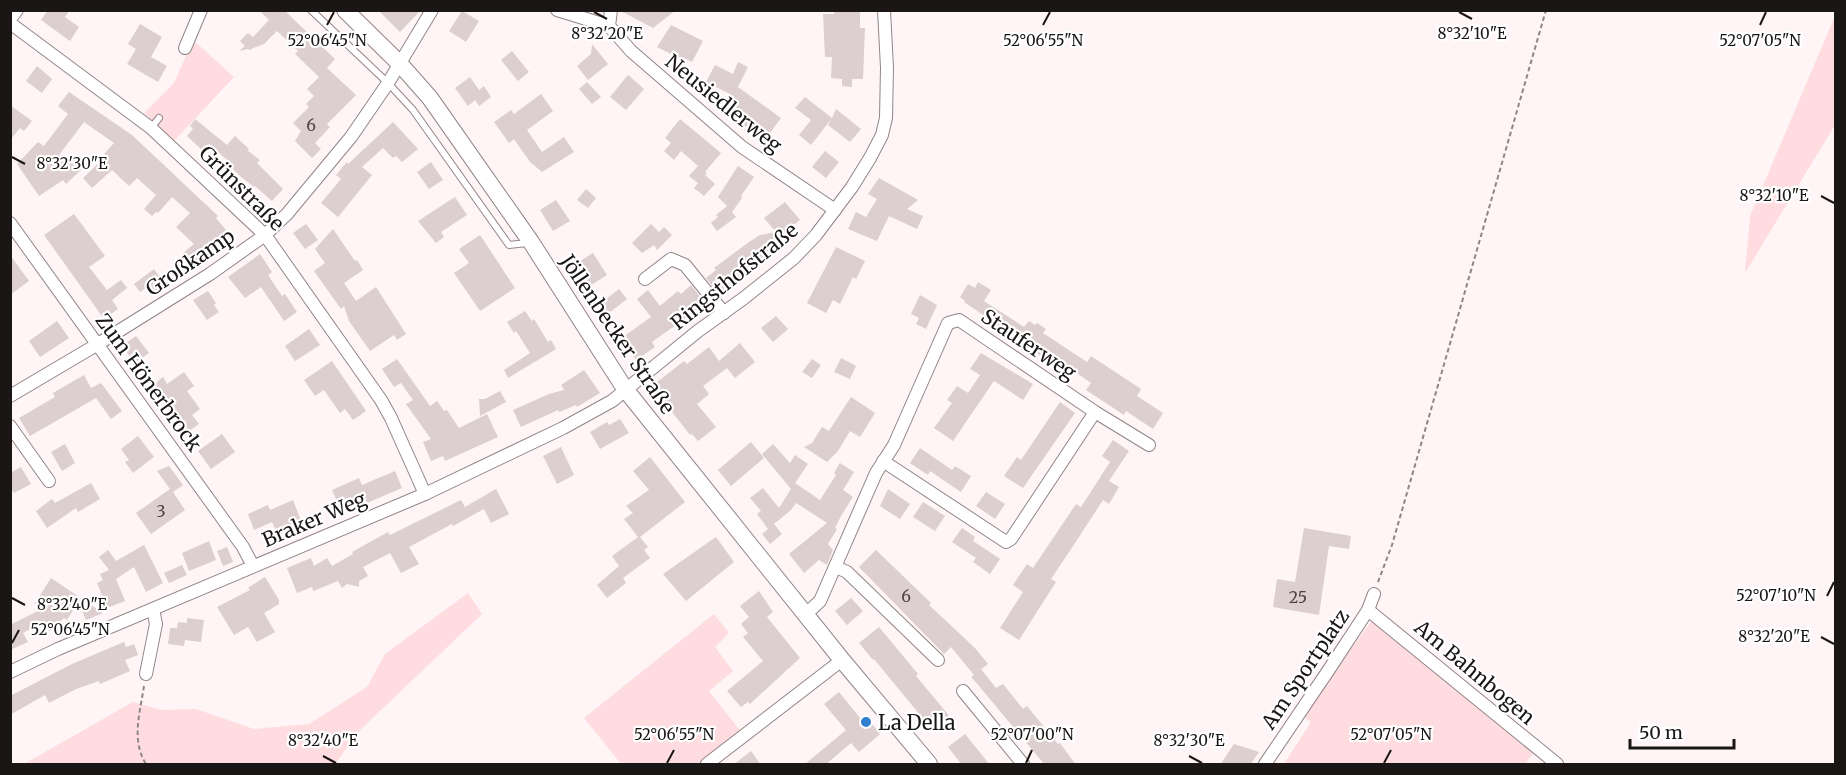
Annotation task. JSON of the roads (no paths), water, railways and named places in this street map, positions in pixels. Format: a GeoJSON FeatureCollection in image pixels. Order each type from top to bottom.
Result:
{"type":"FeatureCollection","features":[{"type":"Feature","properties":{"kind":"main road","name":"Jöllenbecker Straße"},"geometry":{"type":"LineString","coordinates":[[345,10],[400,64],[430,98],[531,242],[625,389],[929,765]]}},
{"type":"Feature","properties":{"kind":"street"},"geometry":{"type":"LineString","coordinates":[[10,21],[17,10]]}},
{"type":"Feature","properties":{"kind":"street"},"geometry":{"type":"LineString","coordinates":[[184,48],[201,10]]}},
{"type":"Feature","properties":{"kind":"street","name":"Großkamp"},"geometry":{"type":"LineString","coordinates":[[10,396],[210,274],[265,235],[287,214],[351,137],[388,83],[432,10]]}},
{"type":"Feature","properties":{"kind":"street"},"geometry":{"type":"LineString","coordinates":[[557,10],[609,26],[611,10]]}},
{"type":"Feature","properties":{"kind":"street","name":"Ringsthofstraße"},"geometry":{"type":"LineString","coordinates":[[625,389],[794,258],[835,210],[870,158],[882,135],[886,118],[887,68],[884,10]]}},
{"type":"Feature","properties":{"kind":"street","name":"Grünstraße"},"geometry":{"type":"LineString","coordinates":[[10,21],[155,123],[265,235],[381,400],[425,494]]}},
{"type":"Feature","properties":{"kind":"street","name":"Neusiedlerweg"},"geometry":{"type":"LineString","coordinates":[[609,26],[631,51],[742,147],[835,210]]}},
{"type":"Feature","properties":{"kind":"street","name":"Zum Hönerbrock"},"geometry":{"type":"LineString","coordinates":[[10,223],[243,547],[253,566]]}},
{"type":"Feature","properties":{"kind":"street"},"geometry":{"type":"LineString","coordinates":[[645,279],[671,258],[685,266],[724,313]]}},
{"type":"Feature","properties":{"kind":"street","name":"Stauferweg"},"geometry":{"type":"LineString","coordinates":[[806,614],[820,601],[876,473],[894,445],[948,323],[959,320],[1095,412],[1149,445]]}},
{"type":"Feature","properties":{"kind":"street","name":"Braker Weg"},"geometry":{"type":"LineString","coordinates":[[10,672],[58,649],[425,494],[562,428],[612,401],[625,389]]}},
{"type":"Feature","properties":{"kind":"street"},"geometry":{"type":"LineString","coordinates":[[883,461],[1006,542],[1011,539],[1095,412]]}},
{"type":"Feature","properties":{"kind":"street"},"geometry":{"type":"LineString","coordinates":[[10,426],[49,481]]}},
{"type":"Feature","properties":{"kind":"street"},"geometry":{"type":"LineString","coordinates":[[836,567],[847,572],[939,660]]}},
{"type":"Feature","properties":{"kind":"street","name":"Am Sportplatz"},"geometry":{"type":"LineString","coordinates":[[1265,765],[1368,610],[1374,594]]}},
{"type":"Feature","properties":{"kind":"street"},"geometry":{"type":"LineString","coordinates":[[146,674],[156,624],[153,609]]}},
{"type":"Feature","properties":{"kind":"street","name":"Am Bahnbogen"},"geometry":{"type":"LineString","coordinates":[[1368,610],[1557,765]]}},
{"type":"Feature","properties":{"kind":"street"},"geometry":{"type":"LineString","coordinates":[[707,765],[842,660]]}},
{"type":"Feature","properties":{"kind":"street"},"geometry":{"type":"LineString","coordinates":[[963,691],[1018,763]]}},
{"type":"Feature","properties":{"kind":"lane"},"geometry":{"type":"LineString","coordinates":[[311,10],[413,110],[509,245],[531,242]]}},
{"type":"Feature","properties":{"kind":"place","name":"La Della"},"geometry":{"type":"Point","coordinates":[866,722]}}]}
